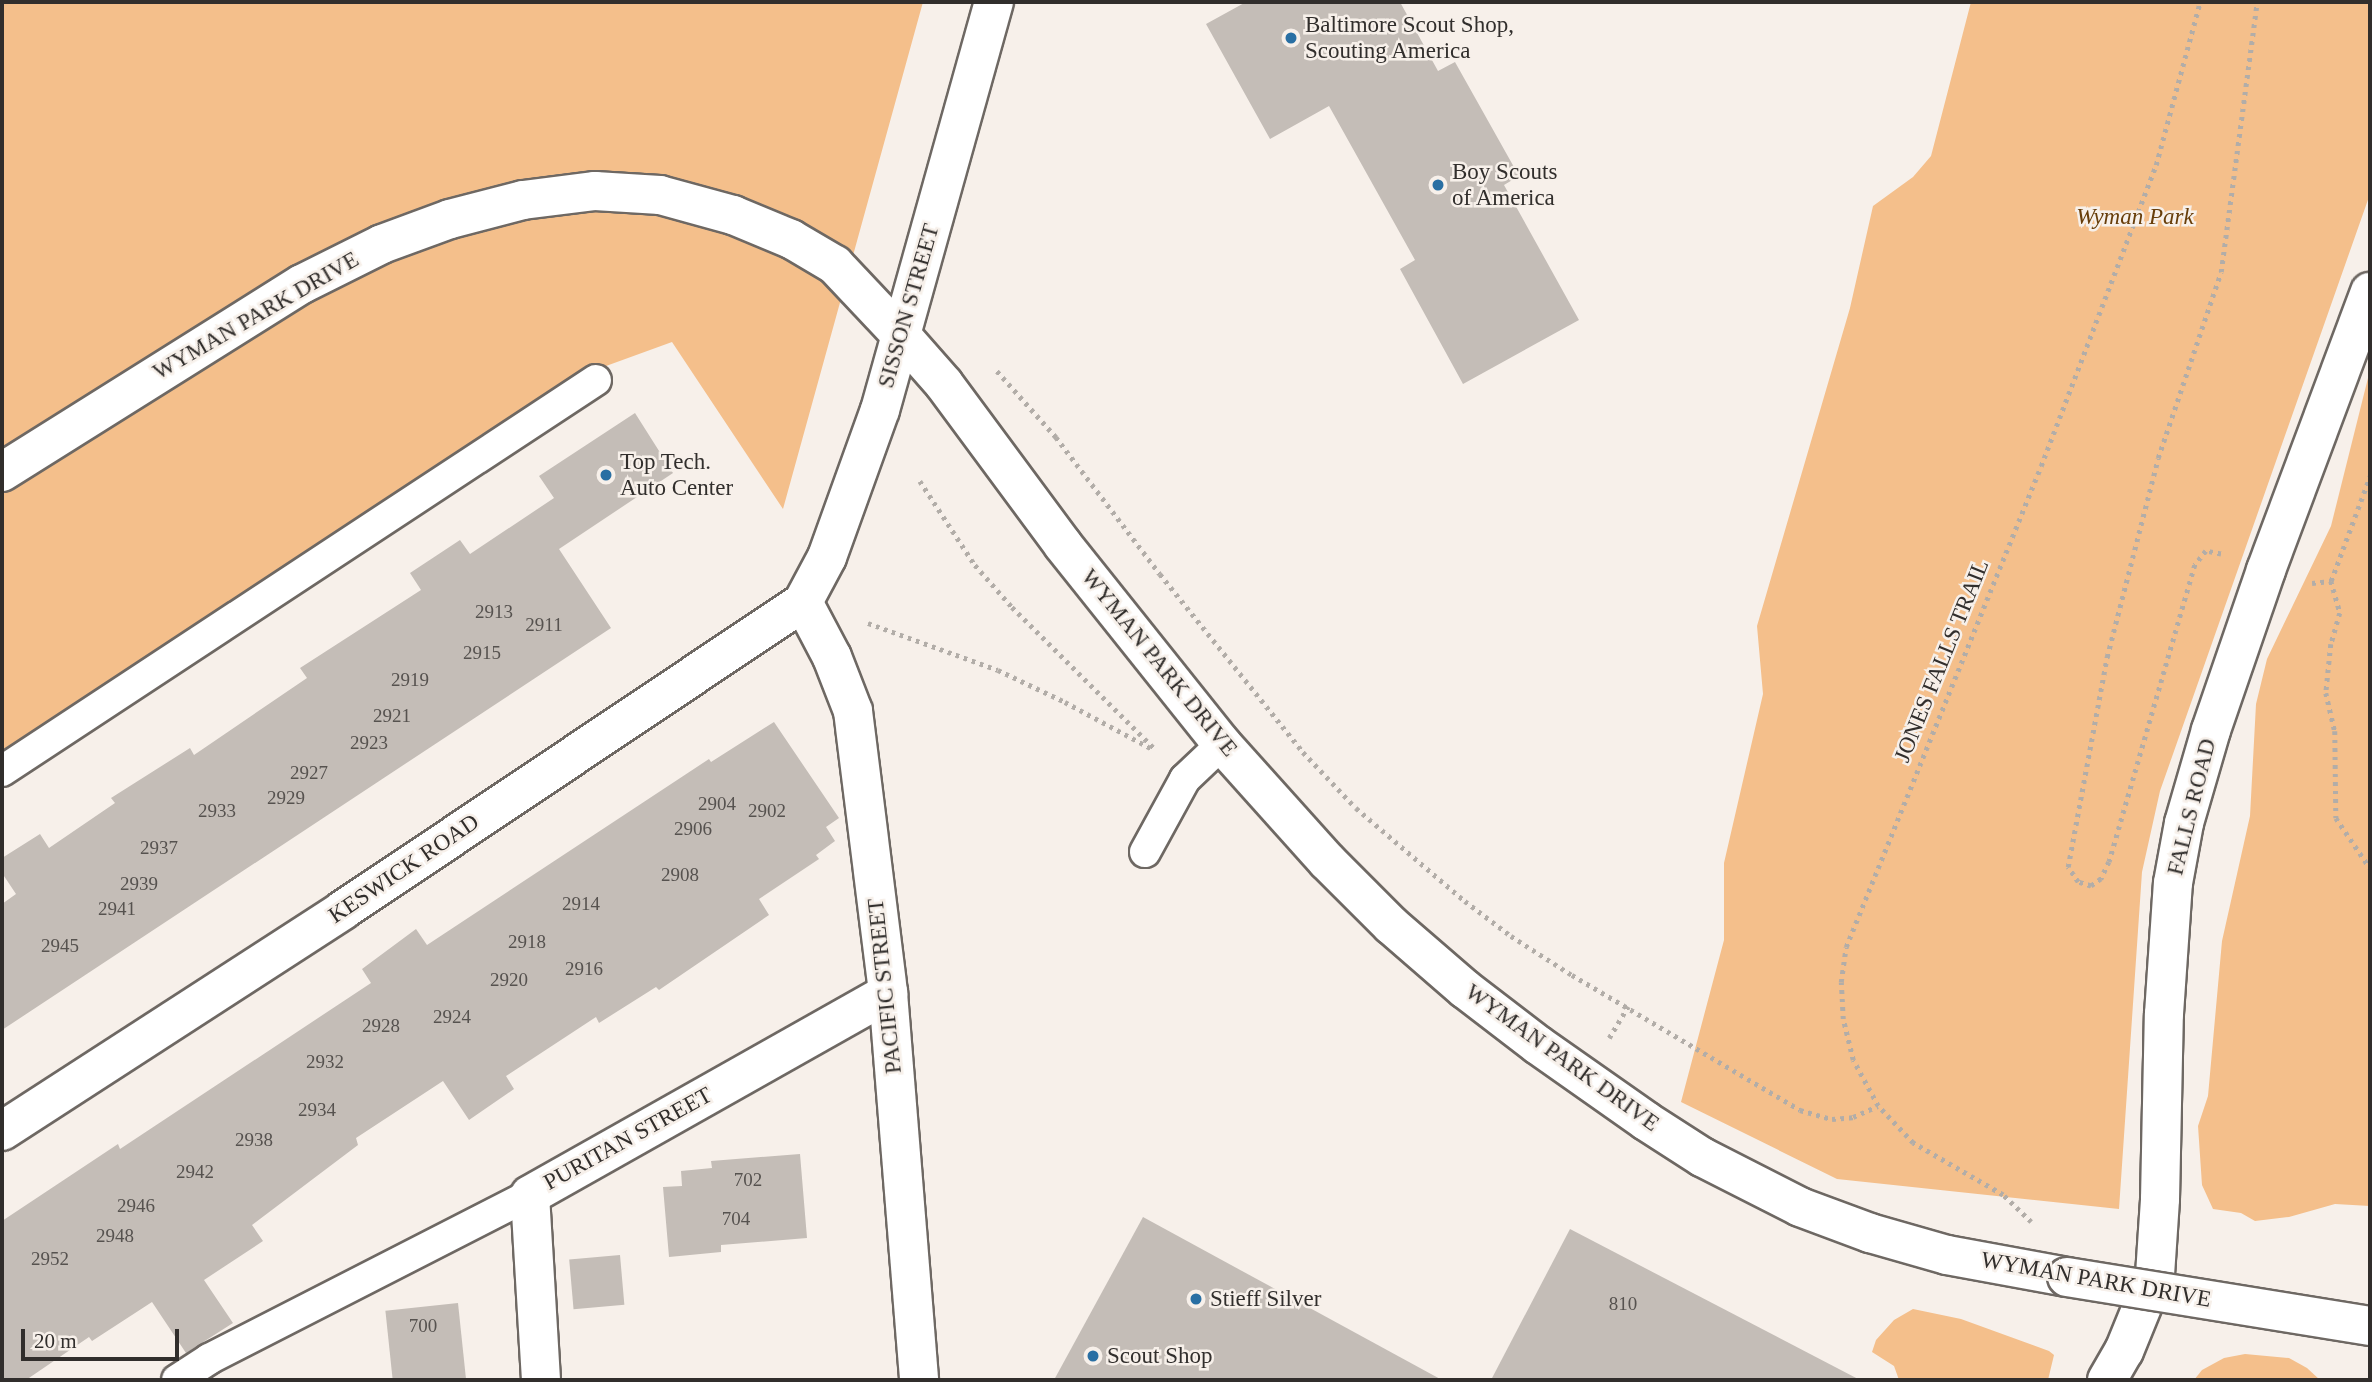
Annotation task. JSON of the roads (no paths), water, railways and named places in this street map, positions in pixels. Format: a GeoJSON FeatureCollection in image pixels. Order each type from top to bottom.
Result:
{"type":"FeatureCollection","features":[{"type":"Feature","properties":{"kind":"street","name":"SISSON STREET"},"geometry":{"type":"LineString","coordinates":[[803,602],[827,557],[854,485],[901,335],[994,2]]}},
{"type":"Feature","properties":{"kind":"street","name":"WYMAN PARK DRIVE"},"geometry":{"type":"LineString","coordinates":[[2,472],[302,284],[382,244],[450,219],[523,200],[594,191],[647,194],[733,215],[791,239],[835,265],[901,335],[944,384],[1063,545],[1222,744],[1336,870],[1391,925],[1465,989],[1538,1045],[1702,1157],[1800,1207],[1870,1233],[1947,1255],[2370,1326]]}},
{"type":"Feature","properties":{"kind":"street","name":"FALLS ROAD"},"geometry":{"type":"LineString","coordinates":[[2106,1380],[2124,1351],[2155,1275],[2160,1199],[2165,1000],[2173,883],[2184,823],[2211,730],[2266,570],[2370,292]]}},
{"type":"Feature","properties":{"kind":"street","name":"PACIFIC STREET"},"geometry":{"type":"LineString","coordinates":[[803,602],[832,657],[853,711],[888,993],[919,1380]]}},
{"type":"Feature","properties":{"kind":"street","name":"KESWICK ROAD"},"geometry":{"type":"LineString","coordinates":[[2,1131],[343,910],[803,602]]}},
{"type":"Feature","properties":{"kind":"street","name":"PURITAN STREET"},"geometry":{"type":"LineString","coordinates":[[541,1380],[530,1195],[888,993]]}},
{"type":"Feature","properties":{"kind":"lane"},"geometry":{"type":"LineString","coordinates":[[2,771],[596,380]]}},
{"type":"Feature","properties":{"kind":"lane"},"geometry":{"type":"LineString","coordinates":[[1145,852],[1185,779],[1222,744]]}},
{"type":"Feature","properties":{"kind":"lane"},"geometry":{"type":"LineString","coordinates":[[177,1380],[209,1370],[530,1195]]}},
{"type":"Feature","properties":{"kind":"place","name":"Baltimore Scout Shop, Scouting America"},"geometry":{"type":"Point","coordinates":[1291,38]}},
{"type":"Feature","properties":{"kind":"place","name":"Boy Scouts of America"},"geometry":{"type":"Point","coordinates":[1438,185]}},
{"type":"Feature","properties":{"kind":"place","name":"Top Tech. Auto Center"},"geometry":{"type":"Point","coordinates":[606,475]}},
{"type":"Feature","properties":{"kind":"place","name":"Stieff Silver"},"geometry":{"type":"Point","coordinates":[1196,1299]}},
{"type":"Feature","properties":{"kind":"place","name":"Scout Shop"},"geometry":{"type":"Point","coordinates":[1093,1356]}},
{"type":"Feature","properties":{"kind":"park label","name":"Wyman Park"},"geometry":{"type":"Point","coordinates":[2135,217]}}]}
